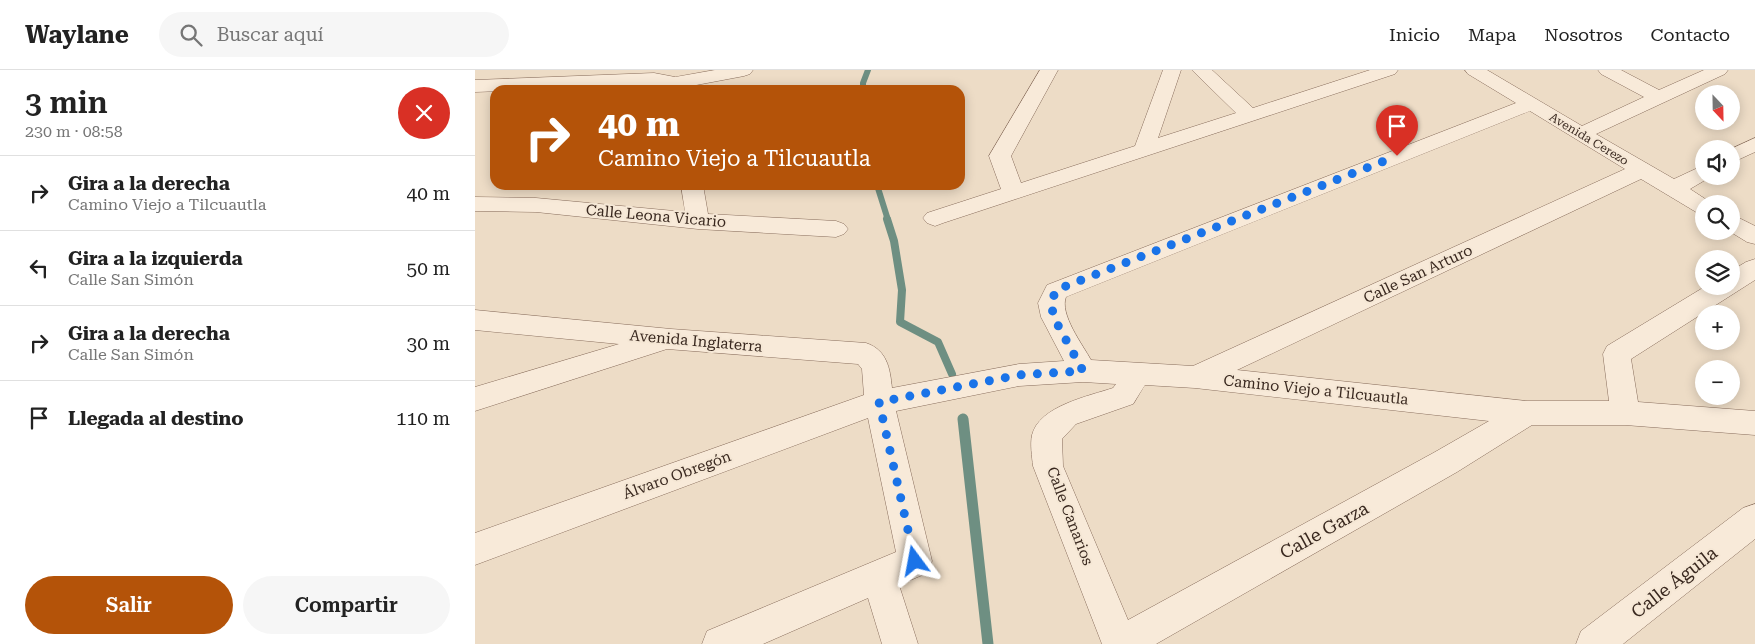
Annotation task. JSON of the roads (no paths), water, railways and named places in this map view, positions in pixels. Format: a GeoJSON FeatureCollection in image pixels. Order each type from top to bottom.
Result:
{"type":"FeatureCollection","features":[{"type":"Feature","properties":{"kind":"street"},"geometry":{"type":"LineString","coordinates":[[683,85],[744,70]]}},
{"type":"Feature","properties":{"kind":"street"},"geometry":{"type":"LineString","coordinates":[[1013,192],[999,156],[1049,70]]}},
{"type":"Feature","properties":{"kind":"street"},"geometry":{"type":"LineString","coordinates":[[1144,149],[1171,70]]}},
{"type":"Feature","properties":{"kind":"street"},"geometry":{"type":"LineString","coordinates":[[1201,70],[1251,116]]}},
{"type":"Feature","properties":{"kind":"street"},"geometry":{"type":"LineString","coordinates":[[935,218],[1251,116],[1351,75],[1389,70]]}},
{"type":"Feature","properties":{"kind":"street","name":"Avenida Cerezo"},"geometry":{"type":"LineString","coordinates":[[1475,70],[1695,202]]}},
{"type":"Feature","properties":{"kind":"street"},"geometry":{"type":"LineString","coordinates":[[1607,70],[1659,98]]}},
{"type":"Feature","properties":{"kind":"street"},"geometry":{"type":"LineString","coordinates":[[1580,134],[1719,70]]}},
{"type":"Feature","properties":{"kind":"street"},"geometry":{"type":"LineString","coordinates":[[572,85],[654,79],[670,85]]}},
{"type":"Feature","properties":{"kind":"street"},"geometry":{"type":"LineString","coordinates":[[475,86],[490,86]]}},
{"type":"Feature","properties":{"kind":"street"},"geometry":{"type":"LineString","coordinates":[[1083,371],[1054,318],[1051,303],[1056,290],[1531,104]]}},
{"type":"Feature","properties":{"kind":"street"},"geometry":{"type":"LineString","coordinates":[[1740,152],[1755,144]]}},
{"type":"Feature","properties":{"kind":"street","name":"Calle San Arturo"},"geometry":{"type":"LineString","coordinates":[[1195,377],[1642,170]]}},
{"type":"Feature","properties":{"kind":"street"},"geometry":{"type":"LineString","coordinates":[[1673,189],[1695,177]]}},
{"type":"Feature","properties":{"kind":"street"},"geometry":{"type":"LineString","coordinates":[[693,190],[698,221]]}},
{"type":"Feature","properties":{"kind":"street","name":"Calle Leona Vicario"},"geometry":{"type":"LineString","coordinates":[[475,204],[536,195],[698,221],[836,230]]}},
{"type":"Feature","properties":{"kind":"street"},"geometry":{"type":"LineString","coordinates":[[1740,227],[1755,236]]}},
{"type":"Feature","properties":{"kind":"street"},"geometry":{"type":"LineString","coordinates":[[1740,277],[1755,268]]}},
{"type":"Feature","properties":{"kind":"street"},"geometry":{"type":"LineString","coordinates":[[1625,413],[1617,354],[1712,295]]}},
{"type":"Feature","properties":{"kind":"street","name":"Avenida Inglaterra"},"geometry":{"type":"LineString","coordinates":[[475,320],[671,339],[867,354],[875,366],[879,402]]}},
{"type":"Feature","properties":{"kind":"street"},"geometry":{"type":"LineString","coordinates":[[475,398],[671,339]]}},
{"type":"Feature","properties":{"kind":"street","name":"Camino Viejo a Tilcuautla"},"geometry":{"type":"LineString","coordinates":[[879,402],[1019,375],[1083,371],[1195,377],[1527,413],[1625,413],[1755,424]]}},
{"type":"Feature","properties":{"kind":"street","name":"Calle Canarios"},"geometry":{"type":"LineString","coordinates":[[1120,644],[1048,466],[1047,435],[1066,415],[1123,396],[1137,375]]}},
{"type":"Feature","properties":{"kind":"street"},"geometry":{"type":"LineString","coordinates":[[720,644],[915,561],[879,402]]}},
{"type":"Feature","properties":{"kind":"street","name":"Álvaro Obregón"},"geometry":{"type":"LineString","coordinates":[[475,548],[879,402]]}},
{"type":"Feature","properties":{"kind":"street","name":"Calle Garza"},"geometry":{"type":"LineString","coordinates":[[1120,644],[1445,462],[1527,413]]}},
{"type":"Feature","properties":{"kind":"street","name":"Calle Águila"},"geometry":{"type":"LineString","coordinates":[[1594,644],[1755,520]]}},
{"type":"Feature","properties":{"kind":"street"},"geometry":{"type":"LineString","coordinates":[[879,575],[900,644]]}},
{"type":"Feature","properties":{"kind":"waterway"},"geometry":{"type":"LineString","coordinates":[[863,85],[868,70]]}},
{"type":"Feature","properties":{"kind":"waterway"},"geometry":{"type":"LineString","coordinates":[[879,190],[888,220]]}},
{"type":"Feature","properties":{"kind":"waterway"},"geometry":{"type":"LineString","coordinates":[[887,219],[894,241],[902,290],[900,322],[938,342],[952,374]]}},
{"type":"Feature","properties":{"kind":"waterway"},"geometry":{"type":"LineString","coordinates":[[963,419],[988,644]]}}]}
